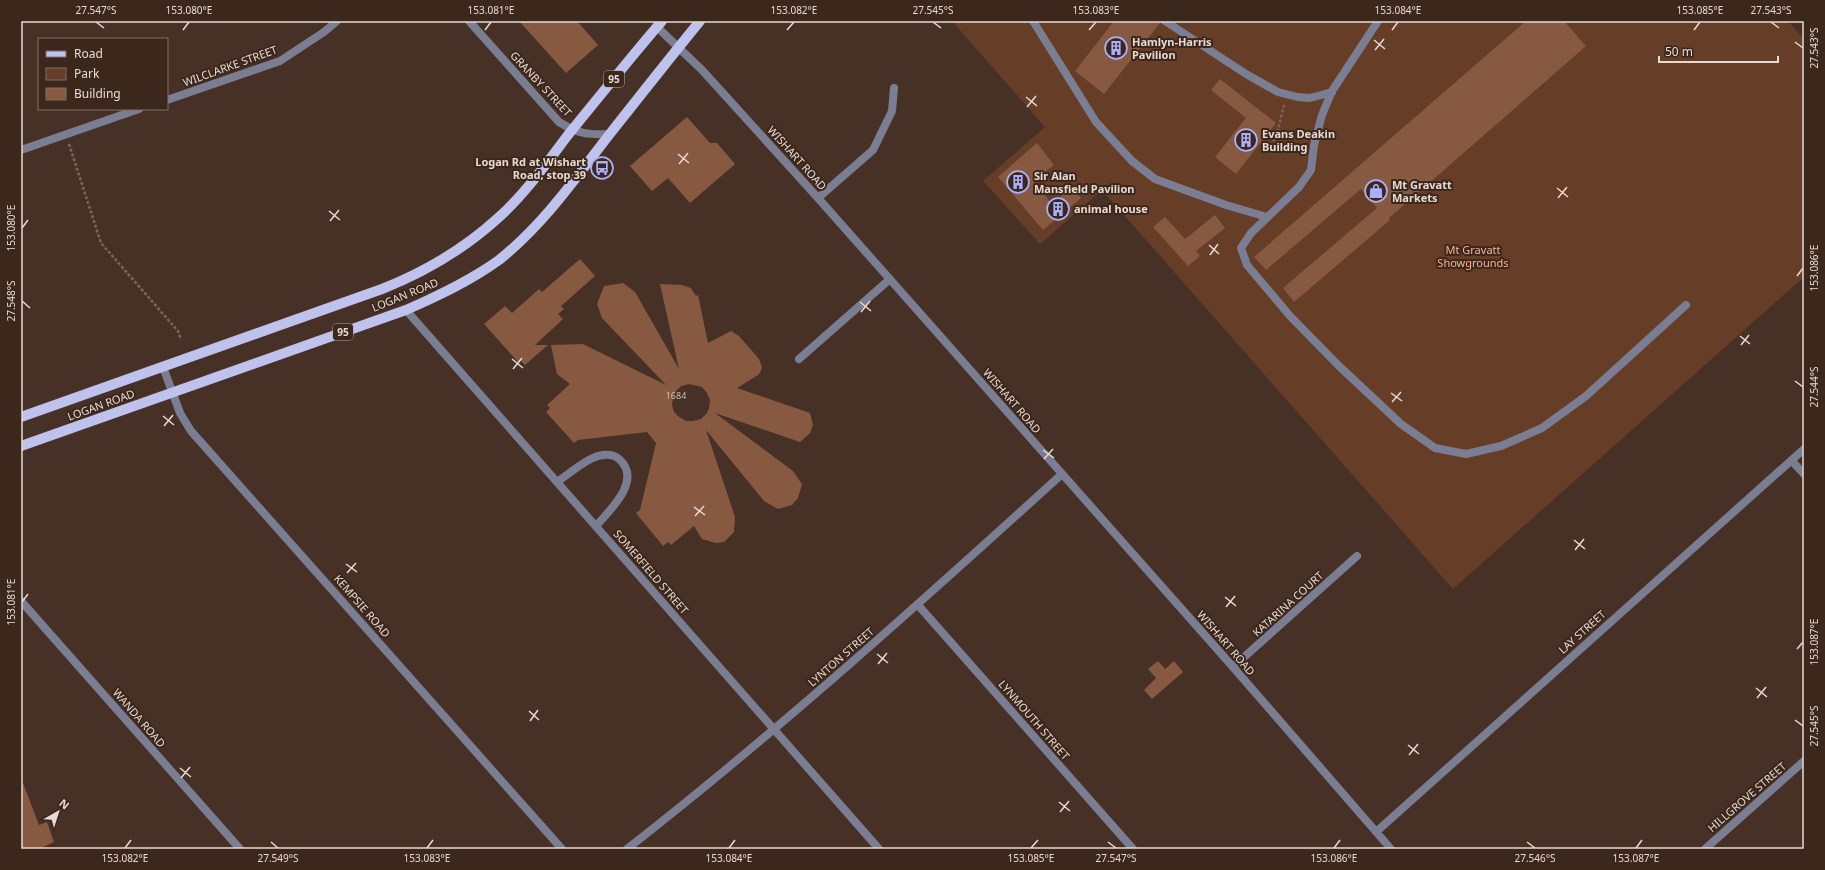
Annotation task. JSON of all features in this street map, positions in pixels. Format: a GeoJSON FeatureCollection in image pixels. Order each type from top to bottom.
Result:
{"type":"FeatureCollection","features":[{"type":"Feature","properties":{"kind":"main road","name":"LOGAN ROAD"},"geometry":{"type":"LineString","coordinates":[[21,446],[406,310],[460,285],[499,259],[523,239],[561,198],[700,21]]}},
{"type":"Feature","properties":{"kind":"main road","name":"LOGAN ROAD"},"geometry":{"type":"LineString","coordinates":[[21,417],[382,289],[410,278],[433,266],[459,249],[498,218],[522,194],[572,130],[660,24]]}},
{"type":"Feature","properties":{"kind":"street","name":"WILCLARKE STREET"},"geometry":{"type":"LineString","coordinates":[[168,100],[280,61],[324,32],[337,21]]}},
{"type":"Feature","properties":{"kind":"street","name":"GRANBY STREET"},"geometry":{"type":"LineString","coordinates":[[469,21],[555,118],[572,130],[592,135],[610,134]]}},
{"type":"Feature","properties":{"kind":"street"},"geometry":{"type":"LineString","coordinates":[[1033,21],[1096,122],[1132,161],[1155,179],[1226,206],[1267,217]]}},
{"type":"Feature","properties":{"kind":"street"},"geometry":{"type":"LineString","coordinates":[[1165,21],[1246,74],[1278,92],[1297,97],[1310,98],[1332,92]]}},
{"type":"Feature","properties":{"kind":"street"},"geometry":{"type":"LineString","coordinates":[[1378,21],[1332,92],[1322,115],[1314,145],[1311,170],[1299,187],[1251,233],[1241,248],[1247,265],[1290,316],[1339,366],[1401,424],[1435,448],[1466,454],[1501,446],[1542,428],[1586,396],[1686,305]]}},
{"type":"Feature","properties":{"kind":"street","name":"WISHART ROAD"},"geometry":{"type":"LineString","coordinates":[[660,24],[679,48],[720,88],[890,279],[1233,667],[1391,849]]}},
{"type":"Feature","properties":{"kind":"street"},"geometry":{"type":"LineString","coordinates":[[818,198],[873,150],[892,111],[894,88]]}},
{"type":"Feature","properties":{"kind":"street"},"geometry":{"type":"LineString","coordinates":[[21,150],[136,110]]}},
{"type":"Feature","properties":{"kind":"street"},"geometry":{"type":"LineString","coordinates":[[799,359],[890,279]]}},
{"type":"Feature","properties":{"kind":"street","name":"SOMERFIELD STREET"},"geometry":{"type":"LineString","coordinates":[[406,310],[879,849]]}},
{"type":"Feature","properties":{"kind":"street","name":"KEMPSIE ROAD"},"geometry":{"type":"LineString","coordinates":[[163,367],[182,418],[191,431],[562,849]]}},
{"type":"Feature","properties":{"kind":"street","name":"LAY STREET"},"geometry":{"type":"LineString","coordinates":[[1376,832],[1804,450]]}},
{"type":"Feature","properties":{"kind":"street"},"geometry":{"type":"LineString","coordinates":[[557,482],[592,458],[606,454],[618,458],[624,465],[629,476],[624,490],[616,504],[596,526]]}},
{"type":"Feature","properties":{"kind":"street"},"geometry":{"type":"LineString","coordinates":[[1792,460],[1804,474]]}},
{"type":"Feature","properties":{"kind":"street","name":"LYNTON STREET"},"geometry":{"type":"LineString","coordinates":[[627,849],[706,787],[774,730],[918,605],[1062,474]]}},
{"type":"Feature","properties":{"kind":"street","name":"KATARINA COURT"},"geometry":{"type":"LineString","coordinates":[[1233,667],[1357,556]]}},
{"type":"Feature","properties":{"kind":"street","name":"WANDA ROAD"},"geometry":{"type":"LineString","coordinates":[[21,601],[240,849]]}},
{"type":"Feature","properties":{"kind":"street","name":"LYNMOUTH STREET"},"geometry":{"type":"LineString","coordinates":[[918,605],[1133,849]]}},
{"type":"Feature","properties":{"kind":"street","name":"HILLGROVE STREET"},"geometry":{"type":"LineString","coordinates":[[1707,848],[1804,761]]}},
{"type":"Feature","properties":{"kind":"path"},"geometry":{"type":"LineString","coordinates":[[1273,141],[1278,130],[1284,105]]}},
{"type":"Feature","properties":{"kind":"path"},"geometry":{"type":"LineString","coordinates":[[65,134],[101,243],[178,331],[181,340]]}},
{"type":"Feature","properties":{"kind":"green space","name":"Mt Gravatt Showgrounds"},"geometry":{"type":"Polygon","coordinates":[[[952,21],[1788,21],[1804,39],[1804,277],[1453,589],[1102,190],[1040,244],[983,181],[1045,127],[952,21]]]}},
{"type":"Feature","properties":{"kind":"building"},"geometry":{"type":"Polygon","coordinates":[[[519,21],[577,21],[598,45],[566,73],[519,21]]]}},
{"type":"Feature","properties":{"kind":"building","name":"Hamlyn-Harris Pavilion"},"geometry":{"type":"Polygon","coordinates":[[[1114,21],[1160,21],[1160,23],[1104,94],[1075,71],[1114,21]]]}},
{"type":"Feature","properties":{"kind":"building"},"geometry":{"type":"Polygon","coordinates":[[[1526,21],[1564,21],[1586,46],[1389,218],[1390,220],[1294,302],[1283,288],[1377,208],[1361,189],[1266,270],[1254,257],[1526,21]]]}},
{"type":"Feature","properties":{"kind":"building","name":"Evans Deakin Building"},"geometry":{"type":"Polygon","coordinates":[[[1220,79],[1276,123],[1236,174],[1215,157],[1246,118],[1211,90],[1220,79]]]}},
{"type":"Feature","properties":{"kind":"building"},"geometry":{"type":"Polygon","coordinates":[[[687,117],[710,143],[717,143],[735,164],[690,203],[668,178],[652,191],[630,166],[687,117]]]}},
{"type":"Feature","properties":{"kind":"building"},"geometry":{"type":"Polygon","coordinates":[[[1037,143],[1054,165],[1033,181],[1052,204],[1072,187],[1081,198],[1043,230],[998,177],[1037,143]]]}},
{"type":"Feature","properties":{"kind":"building"},"geometry":{"type":"Polygon","coordinates":[[[1215,215],[1225,228],[1196,251],[1200,256],[1188,266],[1153,227],[1165,217],[1185,239],[1215,215]]]}},
{"type":"Feature","properties":{"kind":"building"},"geometry":{"type":"Polygon","coordinates":[[[580,259],[595,276],[561,306],[564,309],[558,314],[563,319],[535,345],[548,345],[525,365],[520,360],[518,362],[484,324],[505,306],[512,313],[539,289],[542,292],[580,259]]]}},
{"type":"Feature","properties":{"kind":"building"},"geometry":{"type":"Polygon","coordinates":[[[623,283],[635,292],[679,369],[660,284],[682,285],[691,288],[696,296],[698,295],[708,343],[731,331],[739,336],[759,359],[762,367],[758,375],[737,388],[810,413],[813,425],[810,433],[800,442],[715,413],[793,471],[802,484],[798,498],[792,505],[778,509],[764,501],[706,430],[735,517],[734,532],[724,542],[716,543],[702,539],[694,526],[671,545],[668,542],[663,546],[636,513],[640,510],[656,443],[647,432],[578,440],[574,443],[546,412],[550,408],[547,405],[570,384],[557,374],[551,345],[583,344],[666,385],[602,318],[597,304],[604,286],[623,283]],[[689,384],[681,386],[676,391],[672,405],[674,412],[679,417],[686,421],[693,421],[701,419],[706,414],[709,409],[710,400],[702,387],[689,384]]]}},
{"type":"Feature","properties":{"kind":"building"},"geometry":{"type":"Polygon","coordinates":[[[1158,661],[1165,669],[1174,661],[1183,672],[1152,699],[1144,690],[1156,678],[1148,669],[1158,661]]]}},
{"type":"Feature","properties":{"kind":"building"},"geometry":{"type":"Polygon","coordinates":[[[23,783],[39,825],[47,822],[54,842],[39,849],[21,849],[21,784],[23,783]]]}},
{"type":"Feature","properties":{"kind":"place","name":"Hamlyn-Harris Pavilion"},"geometry":{"type":"Point","coordinates":[1116,48]}},
{"type":"Feature","properties":{"kind":"place","name":"Evans Deakin Building"},"geometry":{"type":"Point","coordinates":[1246,140]}},
{"type":"Feature","properties":{"kind":"place","name":"Logan Rd at Wishart Road, stop 39"},"geometry":{"type":"Point","coordinates":[602,168]}},
{"type":"Feature","properties":{"kind":"place","name":"Sir Alan Mansfield Pavilion"},"geometry":{"type":"Point","coordinates":[1018,182]}},
{"type":"Feature","properties":{"kind":"place","name":"Mt Gravatt Markets"},"geometry":{"type":"Point","coordinates":[1376,191]}},
{"type":"Feature","properties":{"kind":"place","name":"animal house"},"geometry":{"type":"Point","coordinates":[1058,209]}}]}
